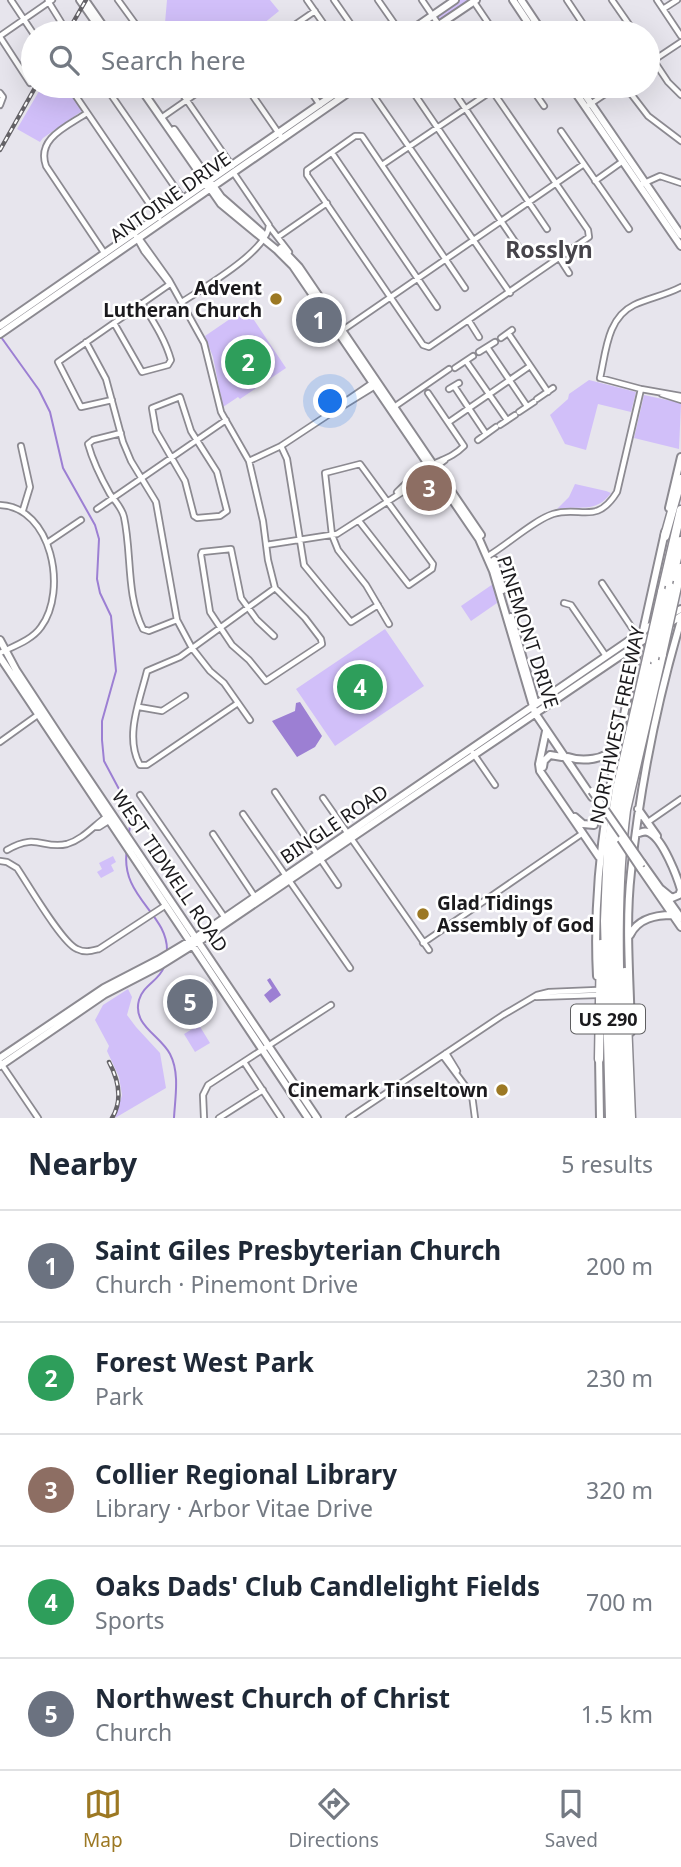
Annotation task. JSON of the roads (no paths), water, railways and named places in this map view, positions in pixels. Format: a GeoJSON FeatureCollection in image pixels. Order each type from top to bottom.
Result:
{"type":"FeatureCollection","features":[{"type":"Feature","properties":{"kind":"highway"},"geometry":{"type":"LineString","coordinates":[[665,536],[681,479]]}},
{"type":"Feature","properties":{"kind":"highway","name":"NORTHWEST FREEWAY"},"geometry":{"type":"LineString","coordinates":[[623,1118],[619,892],[626,810],[670,587],[681,510]]}},
{"type":"Feature","properties":{"kind":"highway"},"geometry":{"type":"LineString","coordinates":[[670,587],[681,541]]}},
{"type":"Feature","properties":{"kind":"highway","name":"NORTHWEST FREEWAY"},"geometry":{"type":"LineString","coordinates":[[610,1118],[605,921],[607,857],[613,810],[654,659],[670,587],[681,568]]}},
{"type":"Feature","properties":{"kind":"highway"},"geometry":{"type":"LineString","coordinates":[[616,1118],[611,924],[614,861],[626,775],[654,659]]}},
{"type":"Feature","properties":{"kind":"highway"},"geometry":{"type":"LineString","coordinates":[[599,1059],[601,935],[605,921]]}},
{"type":"Feature","properties":{"kind":"highway"},"geometry":{"type":"LineString","coordinates":[[619,953],[624,963],[632,1118]]}},
{"type":"Feature","properties":{"kind":"main road"},"geometry":{"type":"LineString","coordinates":[[80,0],[97,20]]}},
{"type":"Feature","properties":{"kind":"main road"},"geometry":{"type":"LineString","coordinates":[[85,0],[97,20]]}},
{"type":"Feature","properties":{"kind":"main road"},"geometry":{"type":"LineString","coordinates":[[425,21],[456,0]]}},
{"type":"Feature","properties":{"kind":"main road"},"geometry":{"type":"LineString","coordinates":[[513,0],[529,21]]}},
{"type":"Feature","properties":{"kind":"main road"},"geometry":{"type":"LineString","coordinates":[[521,0],[531,21]]}},
{"type":"Feature","properties":{"kind":"main road"},"geometry":{"type":"LineString","coordinates":[[445,21],[475,1]]}},
{"type":"Feature","properties":{"kind":"main road","name":"PINEMONT DRIVE"},"geometry":{"type":"LineString","coordinates":[[149,98],[209,185],[241,219],[293,263],[490,555],[536,709],[546,731],[559,746]]}},
{"type":"Feature","properties":{"kind":"main road","name":"ANTOINE DRIVE"},"geometry":{"type":"LineString","coordinates":[[1,329],[334,98]]}},
{"type":"Feature","properties":{"kind":"main road"},"geometry":{"type":"LineString","coordinates":[[582,98],[589,105]]}},
{"type":"Feature","properties":{"kind":"main road"},"geometry":{"type":"LineString","coordinates":[[585,98],[681,242]]}},
{"type":"Feature","properties":{"kind":"main road","name":"ANTOINE DRIVE"},"geometry":{"type":"LineString","coordinates":[[159,219],[183,199],[209,185]]}},
{"type":"Feature","properties":{"kind":"main road","name":"PINEMONT DRIVE"},"geometry":{"type":"LineString","coordinates":[[375,383],[405,426]]}},
{"type":"Feature","properties":{"kind":"main road"},"geometry":{"type":"LineString","coordinates":[[600,1118],[596,911],[599,857],[617,739],[681,457]]}},
{"type":"Feature","properties":{"kind":"main road"},"geometry":{"type":"LineString","coordinates":[[651,598],[653,611],[658,613],[681,598]]}},
{"type":"Feature","properties":{"kind":"main road","name":"BINGLE ROAD"},"geometry":{"type":"LineString","coordinates":[[578,680],[643,629],[681,609]]}},
{"type":"Feature","properties":{"kind":"main road"},"geometry":{"type":"LineString","coordinates":[[632,1118],[631,871],[638,809],[681,618]]}},
{"type":"Feature","properties":{"kind":"main road","name":"BINGLE ROAD"},"geometry":{"type":"LineString","coordinates":[[0,1063],[90,1000],[156,965],[194,941],[578,680],[681,618]]}},
{"type":"Feature","properties":{"kind":"main road"},"geometry":{"type":"LineString","coordinates":[[636,658],[643,649],[665,637],[672,643],[671,660]]}},
{"type":"Feature","properties":{"kind":"main road","name":"WEST TIDWELL ROAD"},"geometry":{"type":"LineString","coordinates":[[0,640],[2,653],[21,685],[111,816],[125,831],[151,876],[240,1010],[317,1118]]}},
{"type":"Feature","properties":{"kind":"main road"},"geometry":{"type":"LineString","coordinates":[[625,652],[636,658]]}},
{"type":"Feature","properties":{"kind":"main road","name":"PINEMONT DRIVE"},"geometry":{"type":"LineString","coordinates":[[536,709],[567,758],[671,904],[681,927]]}},
{"type":"Feature","properties":{"kind":"main road"},"geometry":{"type":"LineString","coordinates":[[546,731],[540,771],[599,857]]}},
{"type":"Feature","properties":{"kind":"main road"},"geometry":{"type":"LineString","coordinates":[[594,825],[579,821],[544,771],[544,761],[550,755],[558,754],[575,759],[608,755],[617,739]]}},
{"type":"Feature","properties":{"kind":"main road"},"geometry":{"type":"LineString","coordinates":[[539,764],[543,756],[559,746]]}},
{"type":"Feature","properties":{"kind":"main road"},"geometry":{"type":"LineString","coordinates":[[638,809],[669,854],[681,881]]}},
{"type":"Feature","properties":{"kind":"main road"},"geometry":{"type":"LineString","coordinates":[[583,833],[605,812]]}},
{"type":"Feature","properties":{"kind":"main road","name":"WEST TIDWELL ROAD"},"geometry":{"type":"LineString","coordinates":[[111,816],[135,859],[151,876]]}},
{"type":"Feature","properties":{"kind":"main road"},"geometry":{"type":"LineString","coordinates":[[636,836],[648,822]]}},
{"type":"Feature","properties":{"kind":"main road"},"geometry":{"type":"LineString","coordinates":[[636,836],[645,831],[653,835],[681,890],[678,896],[672,898],[661,889]]}},
{"type":"Feature","properties":{"kind":"main road","name":"PINEMONT DRIVE"},"geometry":{"type":"LineString","coordinates":[[642,866],[653,886],[677,917]]}},
{"type":"Feature","properties":{"kind":"main road"},"geometry":{"type":"LineString","coordinates":[[653,886],[668,904],[681,898]]}},
{"type":"Feature","properties":{"kind":"main road"},"geometry":{"type":"LineString","coordinates":[[630,937],[637,924],[644,920],[662,915],[677,917]]}},
{"type":"Feature","properties":{"kind":"main road","name":"WEST TIDWELL ROAD"},"geometry":{"type":"LineString","coordinates":[[266,1048],[308,1118]]}},
{"type":"Feature","properties":{"kind":"street"},"geometry":{"type":"LineString","coordinates":[[11,0],[24,19]]}},
{"type":"Feature","properties":{"kind":"street"},"geometry":{"type":"LineString","coordinates":[[118,0],[133,21]]}},
{"type":"Feature","properties":{"kind":"street"},"geometry":{"type":"LineString","coordinates":[[307,0],[322,21]]}},
{"type":"Feature","properties":{"kind":"street"},"geometry":{"type":"LineString","coordinates":[[334,0],[349,21]]}},
{"type":"Feature","properties":{"kind":"street"},"geometry":{"type":"LineString","coordinates":[[378,0],[393,21]]}},
{"type":"Feature","properties":{"kind":"street"},"geometry":{"type":"LineString","coordinates":[[422,0],[436,21]]}},
{"type":"Feature","properties":{"kind":"street"},"geometry":{"type":"LineString","coordinates":[[567,0],[581,21]]}},
{"type":"Feature","properties":{"kind":"street"},"geometry":{"type":"LineString","coordinates":[[612,0],[627,21]]}},
{"type":"Feature","properties":{"kind":"street"},"geometry":{"type":"LineString","coordinates":[[657,0],[681,36]]}},
{"type":"Feature","properties":{"kind":"street"},"geometry":{"type":"LineString","coordinates":[[663,9],[677,0]]}},
{"type":"Feature","properties":{"kind":"street"},"geometry":{"type":"LineString","coordinates":[[21,21],[49,1],[60,21]]}},
{"type":"Feature","properties":{"kind":"street"},"geometry":{"type":"LineString","coordinates":[[475,1],[488,21]]}},
{"type":"Feature","properties":{"kind":"street"},"geometry":{"type":"LineString","coordinates":[[300,21],[315,11]]}},
{"type":"Feature","properties":{"kind":"street"},"geometry":{"type":"LineString","coordinates":[[21,21],[0,36],[21,69]]}},
{"type":"Feature","properties":{"kind":"street"},"geometry":{"type":"LineString","coordinates":[[660,56],[681,42]]}},
{"type":"Feature","properties":{"kind":"street"},"geometry":{"type":"LineString","coordinates":[[660,70],[681,95]]}},
{"type":"Feature","properties":{"kind":"street"},"geometry":{"type":"LineString","coordinates":[[0,93],[3,97],[0,104]]}},
{"type":"Feature","properties":{"kind":"street"},"geometry":{"type":"LineString","coordinates":[[77,98],[159,219]]}},
{"type":"Feature","properties":{"kind":"street"},"geometry":{"type":"LineString","coordinates":[[114,98],[183,199]]}},
{"type":"Feature","properties":{"kind":"street"},"geometry":{"type":"LineString","coordinates":[[162,117],[190,98]]}},
{"type":"Feature","properties":{"kind":"street"},"geometry":{"type":"LineString","coordinates":[[255,98],[281,135]]}},
{"type":"Feature","properties":{"kind":"street"},"geometry":{"type":"LineString","coordinates":[[315,98],[321,107]]}},
{"type":"Feature","properties":{"kind":"street"},"geometry":{"type":"LineString","coordinates":[[376,98],[510,293]]}},
{"type":"Feature","properties":{"kind":"street"},"geometry":{"type":"LineString","coordinates":[[417,98],[520,249]]}},
{"type":"Feature","properties":{"kind":"street"},"geometry":{"type":"LineString","coordinates":[[458,98],[547,229]]}},
{"type":"Feature","properties":{"kind":"street"},"geometry":{"type":"LineString","coordinates":[[382,165],[479,98]]}},
{"type":"Feature","properties":{"kind":"street"},"geometry":{"type":"LineString","coordinates":[[465,288],[362,136],[355,136],[307,170],[307,175],[391,298],[425,347],[429,347],[589,237],[588,230],[498,98]]}},
{"type":"Feature","properties":{"kind":"street"},"geometry":{"type":"LineString","coordinates":[[538,98],[544,106]]}},
{"type":"Feature","properties":{"kind":"street"},"geometry":{"type":"LineString","coordinates":[[589,105],[599,98]]}},
{"type":"Feature","properties":{"kind":"street"},"geometry":{"type":"LineString","coordinates":[[634,98],[648,116],[681,141]]}},
{"type":"Feature","properties":{"kind":"street"},"geometry":{"type":"LineString","coordinates":[[187,100],[293,263]]}},
{"type":"Feature","properties":{"kind":"street"},"geometry":{"type":"LineString","coordinates":[[87,113],[50,138],[44,149],[44,161],[106,256]]}},
{"type":"Feature","properties":{"kind":"street"},"geometry":{"type":"LineString","coordinates":[[561,131],[629,229]]}},
{"type":"Feature","properties":{"kind":"street"},"geometry":{"type":"LineString","coordinates":[[332,153],[437,307]]}},
{"type":"Feature","properties":{"kind":"street"},"geometry":{"type":"LineString","coordinates":[[595,181],[625,160]]}},
{"type":"Feature","properties":{"kind":"street"},"geometry":{"type":"LineString","coordinates":[[340,332],[584,164]]}},
{"type":"Feature","properties":{"kind":"street"},"geometry":{"type":"LineString","coordinates":[[642,184],[660,176],[681,183]]}},
{"type":"Feature","properties":{"kind":"street"},"geometry":{"type":"LineString","coordinates":[[278,237],[327,203]]}},
{"type":"Feature","properties":{"kind":"street"},"geometry":{"type":"LineString","coordinates":[[182,302],[245,258],[264,237],[269,225]]}},
{"type":"Feature","properties":{"kind":"street"},"geometry":{"type":"LineString","coordinates":[[136,236],[148,248],[204,342],[215,395],[249,461],[275,587],[316,632],[321,639],[319,647],[266,681],[232,645],[207,603],[202,552],[231,549],[239,589],[247,608],[274,636]]}},
{"type":"Feature","properties":{"kind":"street"},"geometry":{"type":"LineString","coordinates":[[560,259],[569,273]]}},
{"type":"Feature","properties":{"kind":"street"},"geometry":{"type":"LineString","coordinates":[[113,400],[80,407],[58,362],[170,284]]}},
{"type":"Feature","properties":{"kind":"street"},"geometry":{"type":"LineString","coordinates":[[681,287],[636,304],[617,318],[610,335],[600,378],[681,398]]}},
{"type":"Feature","properties":{"kind":"street"},"geometry":{"type":"LineString","coordinates":[[114,323],[139,370],[144,373],[170,363],[170,356],[156,326],[142,303]]}},
{"type":"Feature","properties":{"kind":"street"},"geometry":{"type":"LineString","coordinates":[[469,321],[479,337]]}},
{"type":"Feature","properties":{"kind":"street"},"geometry":{"type":"LineString","coordinates":[[478,440],[550,390],[530,366],[510,332],[501,338]]}},
{"type":"Feature","properties":{"kind":"street"},"geometry":{"type":"LineString","coordinates":[[86,342],[99,362],[131,461],[156,502],[177,620],[192,648],[250,720]]}},
{"type":"Feature","properties":{"kind":"street"},"geometry":{"type":"LineString","coordinates":[[394,407],[495,342]]}},
{"type":"Feature","properties":{"kind":"street"},"geometry":{"type":"LineString","coordinates":[[487,348],[527,406]]}},
{"type":"Feature","properties":{"kind":"street"},"geometry":{"type":"LineString","coordinates":[[466,361],[507,420]]}},
{"type":"Feature","properties":{"kind":"street"},"geometry":{"type":"LineString","coordinates":[[449,422],[530,366]]}},
{"type":"Feature","properties":{"kind":"street"},"geometry":{"type":"LineString","coordinates":[[249,461],[281,446],[375,383]]}},
{"type":"Feature","properties":{"kind":"street"},"geometry":{"type":"LineString","coordinates":[[454,386],[486,434]]}},
{"type":"Feature","properties":{"kind":"street"},"geometry":{"type":"LineString","coordinates":[[490,555],[552,514],[594,512],[604,508],[612,500],[617,492],[641,389]]}},
{"type":"Feature","properties":{"kind":"street"},"geometry":{"type":"LineString","coordinates":[[266,545],[332,536],[359,521],[464,446],[428,393]]}},
{"type":"Feature","properties":{"kind":"street"},"geometry":{"type":"LineString","coordinates":[[180,397],[189,425],[198,439],[217,472],[227,511],[225,514],[197,519],[185,481],[169,458],[156,431],[152,408],[180,397]]}},
{"type":"Feature","properties":{"kind":"street"},"geometry":{"type":"LineString","coordinates":[[97,509],[226,420]]}},
{"type":"Feature","properties":{"kind":"street"},"geometry":{"type":"LineString","coordinates":[[121,433],[93,440],[88,444],[99,475],[124,517],[131,561],[131,587],[143,629],[149,631],[177,620]]}},
{"type":"Feature","properties":{"kind":"street"},"geometry":{"type":"LineString","coordinates":[[21,446],[30,487],[23,509]]}},
{"type":"Feature","properties":{"kind":"street"},"geometry":{"type":"LineString","coordinates":[[281,446],[287,460],[307,572],[333,598],[349,620],[354,622],[378,605]]}},
{"type":"Feature","properties":{"kind":"street"},"geometry":{"type":"LineString","coordinates":[[359,521],[405,582],[412,584],[432,569],[433,564],[360,464],[324,475],[332,536],[338,550],[366,585],[389,624]]}},
{"type":"Feature","properties":{"kind":"street"},"geometry":{"type":"LineString","coordinates":[[0,505],[23,509],[39,527],[52,559],[54,579],[49,614],[40,628],[31,637],[2,653]]}},
{"type":"Feature","properties":{"kind":"street"},"geometry":{"type":"LineString","coordinates":[[47,543],[81,520]]}},
{"type":"Feature","properties":{"kind":"street"},"geometry":{"type":"LineString","coordinates":[[601,583],[636,634]]}},
{"type":"Feature","properties":{"kind":"street"},"geometry":{"type":"LineString","coordinates":[[238,703],[146,765],[140,765],[132,734],[147,671],[151,667],[173,661],[275,587]]}},
{"type":"Feature","properties":{"kind":"street"},"geometry":{"type":"LineString","coordinates":[[564,603],[571,606],[606,656]]}},
{"type":"Feature","properties":{"kind":"street"},"geometry":{"type":"LineString","coordinates":[[139,707],[162,712],[185,696]]}},
{"type":"Feature","properties":{"kind":"street"},"geometry":{"type":"LineString","coordinates":[[0,742],[40,713]]}},
{"type":"Feature","properties":{"kind":"street"},"geometry":{"type":"LineString","coordinates":[[473,752],[495,785]]}},
{"type":"Feature","properties":{"kind":"street"},"geometry":{"type":"LineString","coordinates":[[275,792],[338,885]]}},
{"type":"Feature","properties":{"kind":"street"},"geometry":{"type":"LineString","coordinates":[[140,795],[226,919]]}},
{"type":"Feature","properties":{"kind":"street"},"geometry":{"type":"LineString","coordinates":[[323,797],[429,950]]}},
{"type":"Feature","properties":{"kind":"street"},"geometry":{"type":"LineString","coordinates":[[648,822],[681,799]]}},
{"type":"Feature","properties":{"kind":"street"},"geometry":{"type":"LineString","coordinates":[[243,814],[350,968]]}},
{"type":"Feature","properties":{"kind":"street"},"geometry":{"type":"LineString","coordinates":[[7,849],[24,841],[66,844],[111,816]]}},
{"type":"Feature","properties":{"kind":"street"},"geometry":{"type":"LineString","coordinates":[[423,943],[583,833]]}},
{"type":"Feature","properties":{"kind":"street"},"geometry":{"type":"LineString","coordinates":[[213,834],[256,898]]}},
{"type":"Feature","properties":{"kind":"street"},"geometry":{"type":"LineString","coordinates":[[0,861],[17,868],[67,941],[80,950],[99,949],[169,903]]}},
{"type":"Feature","properties":{"kind":"street"},"geometry":{"type":"LineString","coordinates":[[349,1118],[521,1003],[549,992],[597,992]]}},
{"type":"Feature","properties":{"kind":"street"},"geometry":{"type":"LineString","coordinates":[[204,1118],[204,1089],[331,1005]]}},
{"type":"Feature","properties":{"kind":"street"},"geometry":{"type":"LineString","coordinates":[[445,1054],[473,1097],[475,1118]]}},
{"type":"Feature","properties":{"kind":"street"},"geometry":{"type":"LineString","coordinates":[[244,1062],[281,1118]]}},
{"type":"Feature","properties":{"kind":"street"},"geometry":{"type":"LineString","coordinates":[[0,1063],[38,1118]]}},
{"type":"Feature","properties":{"kind":"street"},"geometry":{"type":"LineString","coordinates":[[219,1118],[262,1090]]}},
{"type":"Feature","properties":{"kind":"waterway"},"geometry":{"type":"LineString","coordinates":[[1,337],[39,390],[50,412],[63,468],[95,525],[99,539],[97,579],[100,593],[111,616],[116,671],[102,721],[104,761],[128,806],[131,818],[129,833]]}},
{"type":"Feature","properties":{"kind":"waterway"},"geometry":{"type":"LineString","coordinates":[[127,849],[126,866],[130,880],[160,926],[167,951]]}},
{"type":"Feature","properties":{"kind":"waterway"},"geometry":{"type":"LineString","coordinates":[[164,967],[141,995],[138,1009],[143,1023],[166,1047],[173,1061],[176,1086],[174,1118]]}},
{"type":"Feature","properties":{"kind":"railway"},"geometry":{"type":"LineString","coordinates":[[74,21],[86,0]]}},
{"type":"Feature","properties":{"kind":"railway"},"geometry":{"type":"LineString","coordinates":[[0,150],[29,98]]}},
{"type":"Feature","properties":{"kind":"railway"},"geometry":{"type":"LineString","coordinates":[[109,1062],[118,1090],[112,1118]]}},
{"type":"Feature","properties":{"kind":"place","name":"Advent Lutheran Church"},"geometry":{"type":"Point","coordinates":[276,299]}},
{"type":"Feature","properties":{"kind":"place","name":"Saint Giles Presbyterian Church"},"geometry":{"type":"Point","coordinates":[319,320]}},
{"type":"Feature","properties":{"kind":"place","name":"Forest West Park"},"geometry":{"type":"Point","coordinates":[248,362]}},
{"type":"Feature","properties":{"kind":"place","name":"Collier Regional Library"},"geometry":{"type":"Point","coordinates":[429,488]}},
{"type":"Feature","properties":{"kind":"place","name":"Oaks Dads' Club Candlelight Fields"},"geometry":{"type":"Point","coordinates":[360,687]}},
{"type":"Feature","properties":{"kind":"place","name":"Glad Tidings Assembly of God"},"geometry":{"type":"Point","coordinates":[423,914]}},
{"type":"Feature","properties":{"kind":"place","name":"Northwest Church of Christ"},"geometry":{"type":"Point","coordinates":[190,1002]}},
{"type":"Feature","properties":{"kind":"place","name":"Cinemark Tinseltown"},"geometry":{"type":"Point","coordinates":[502,1090]}},
{"type":"Feature","properties":{"kind":"district","name":"Rosslyn"},"geometry":{"type":"Point","coordinates":[549,249]}}]}
